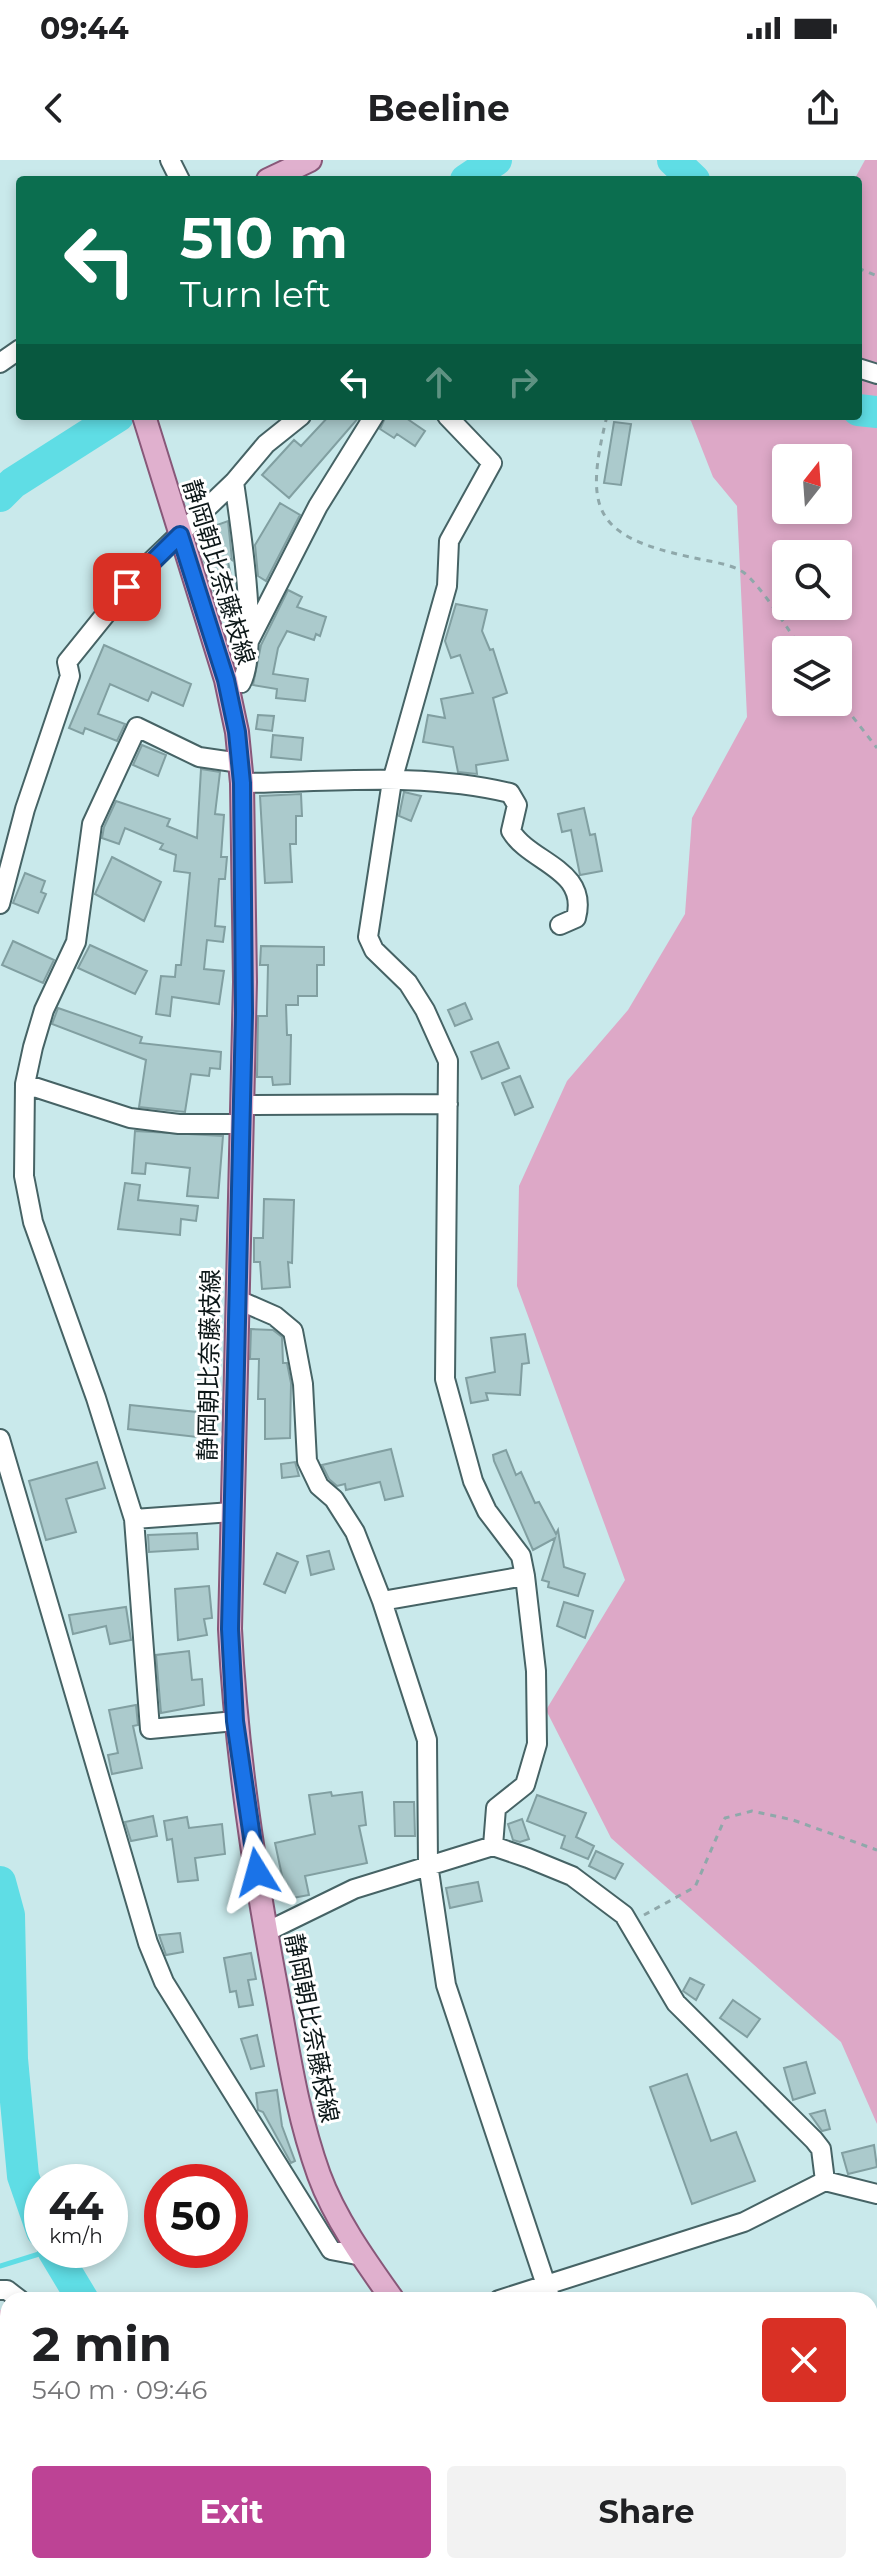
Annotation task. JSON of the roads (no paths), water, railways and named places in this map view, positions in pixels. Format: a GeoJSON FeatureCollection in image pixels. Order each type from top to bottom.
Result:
{"type":"FeatureCollection","features":[{"type":"Feature","properties":{"kind":"main road"},"geometry":{"type":"LineString","coordinates":[[276,176],[310,160]]}},
{"type":"Feature","properties":{"kind":"main road","name":"静岡朝比奈藤枝線"},"geometry":{"type":"LineString","coordinates":[[145,420],[226,680],[241,773],[246,902],[230,1629],[235,1721],[266,1932],[301,2120],[320,2178],[362,2256],[387,2292]]}},
{"type":"Feature","properties":{"kind":"street"},"geometry":{"type":"LineString","coordinates":[[0,904],[25,809],[70,676],[67,662],[138,574],[234,482],[266,444],[296,420]]}},
{"type":"Feature","properties":{"kind":"street"},"geometry":{"type":"LineString","coordinates":[[247,645],[318,506],[372,420]]}},
{"type":"Feature","properties":{"kind":"street"},"geometry":{"type":"LineString","coordinates":[[451,420],[492,463],[449,541],[447,586],[392,781],[368,937],[374,950],[408,983],[440,1038],[448,1061],[445,1379],[473,1481],[487,1511],[521,1556],[525,1576],[536,1671],[537,1744],[525,1785],[496,1808],[493,1846]]}},
{"type":"Feature","properties":{"kind":"street"},"geometry":{"type":"LineString","coordinates":[[226,680],[241,683],[245,676],[247,645],[244,555],[234,482]]}},
{"type":"Feature","properties":{"kind":"street"},"geometry":{"type":"LineString","coordinates":[[235,1721],[150,1729],[134,1519],[96,1398],[33,1222],[24,1176],[25,1084],[44,1010],[76,942],[92,824],[137,727],[241,773],[481,786],[510,793],[517,805],[511,831],[520,845],[540,855],[569,878],[580,905],[576,918],[560,925]]}},
{"type":"Feature","properties":{"kind":"street"},"geometry":{"type":"LineString","coordinates":[[25,1084],[130,1118],[179,1124],[242,1114],[448,1104]]}},
{"type":"Feature","properties":{"kind":"street"},"geometry":{"type":"LineString","coordinates":[[236,1299],[275,1316],[293,1331],[303,1384],[307,1461],[319,1486],[334,1499],[355,1532],[382,1601],[427,1740],[428,1864],[446,1985],[548,2292],[744,2222],[825,2181],[877,2194]]}},
{"type":"Feature","properties":{"kind":"street"},"geometry":{"type":"LineString","coordinates":[[0,1439],[148,1943],[164,1982],[331,2250],[362,2256]]}},
{"type":"Feature","properties":{"kind":"street"},"geometry":{"type":"LineString","coordinates":[[134,1519],[232,1512]]}},
{"type":"Feature","properties":{"kind":"street"},"geometry":{"type":"LineString","coordinates":[[382,1601],[525,1576]]}},
{"type":"Feature","properties":{"kind":"street"},"geometry":{"type":"LineString","coordinates":[[266,1932],[354,1889],[493,1846],[572,1876],[630,1922],[676,2003],[821,2149],[825,2181]]}},
{"type":"Feature","properties":{"kind":"waterway"},"geometry":{"type":"LineString","coordinates":[[472,176],[496,160]]}},
{"type":"Feature","properties":{"kind":"waterway"},"geometry":{"type":"LineString","coordinates":[[673,160],[690,176]]}},
{"type":"Feature","properties":{"kind":"waterway"},"geometry":{"type":"LineString","coordinates":[[862,410],[877,412]]}},
{"type":"Feature","properties":{"kind":"waterway"},"geometry":{"type":"LineString","coordinates":[[0,496],[13,483],[112,420]]}},
{"type":"Feature","properties":{"kind":"waterway"},"geometry":{"type":"LineString","coordinates":[[0,1882],[9,1915],[12,2059],[24,2179]]}},
{"type":"Feature","properties":{"kind":"waterway"},"geometry":{"type":"LineString","coordinates":[[0,2266],[24,2259]]}},
{"type":"Feature","properties":{"kind":"waterway"},"geometry":{"type":"LineString","coordinates":[[64,2268],[78,2292]]}}]}
